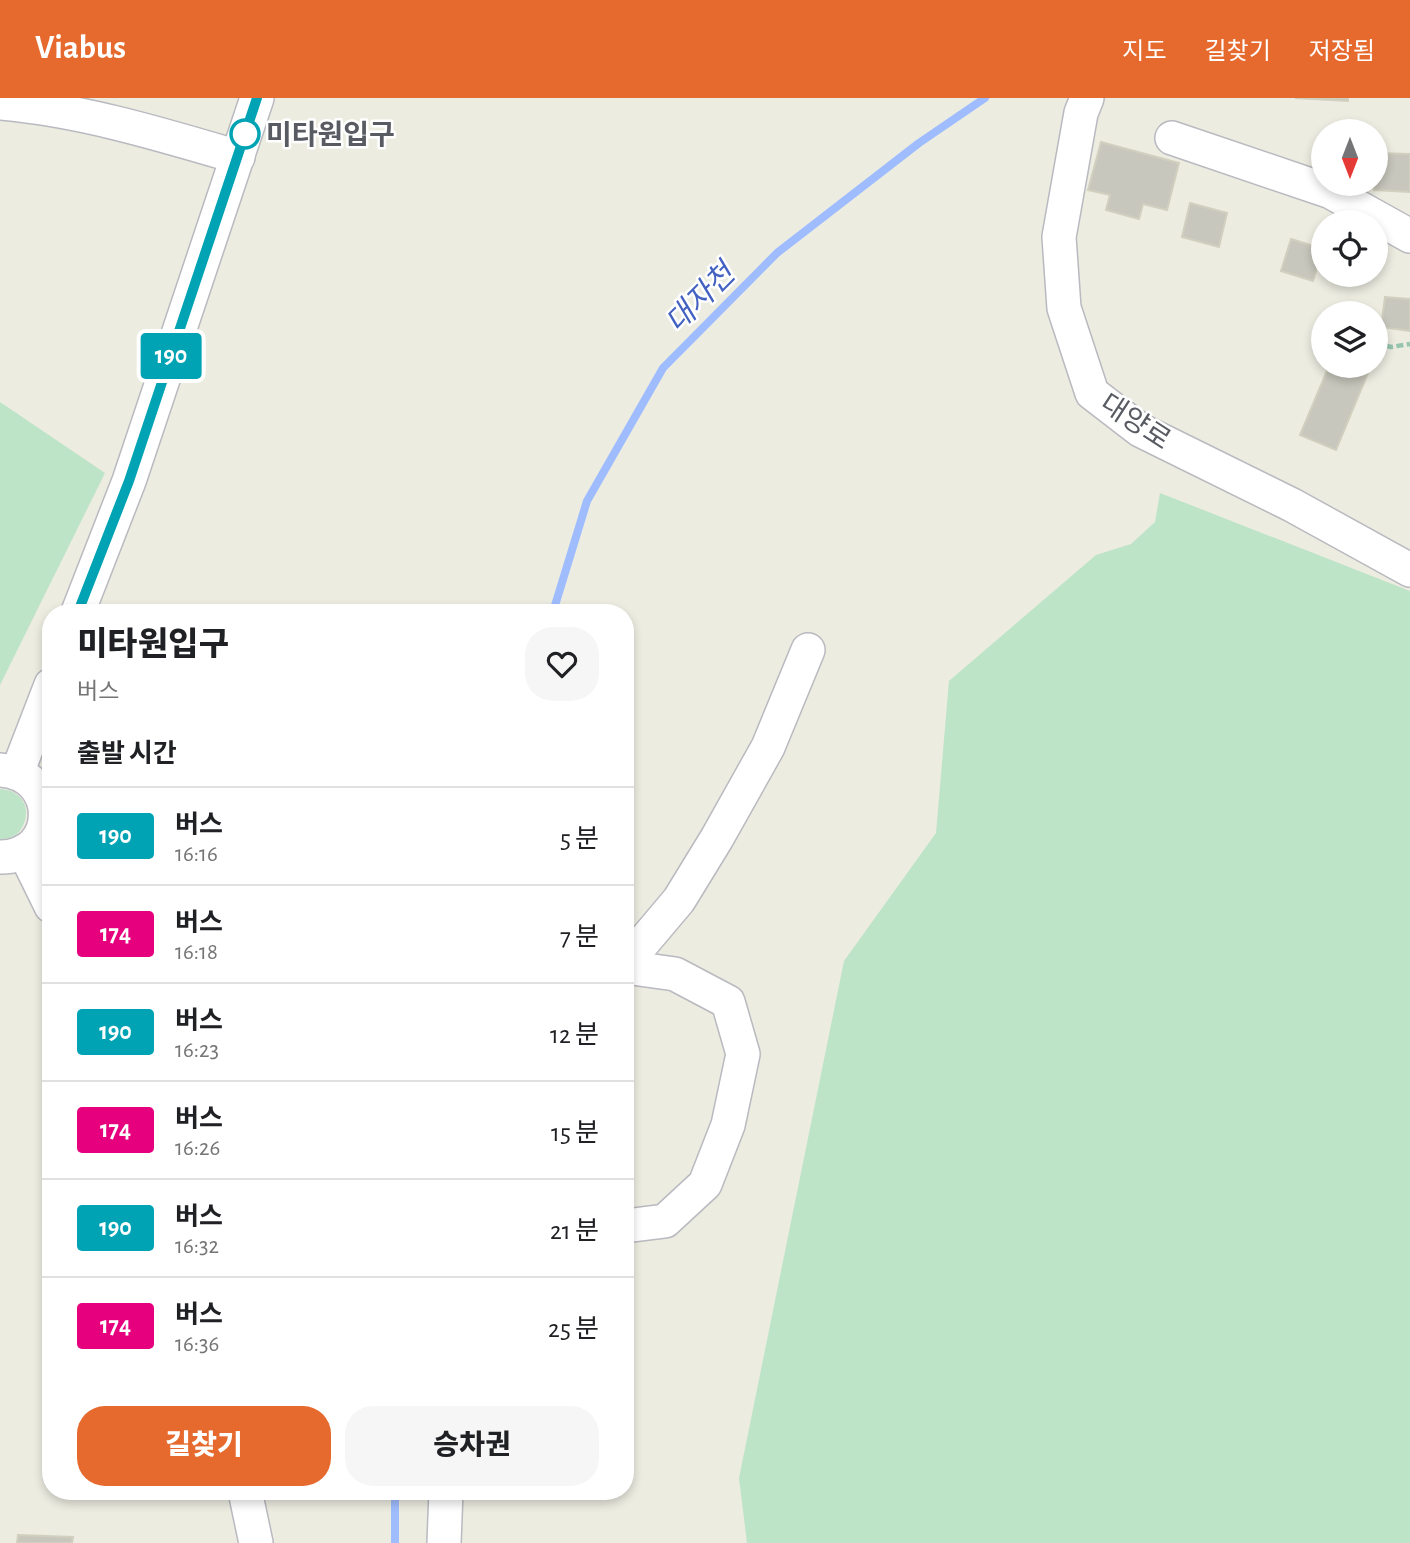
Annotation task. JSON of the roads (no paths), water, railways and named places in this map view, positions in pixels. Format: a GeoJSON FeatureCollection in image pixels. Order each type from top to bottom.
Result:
{"type":"FeatureCollection","features":[{"type":"Feature","properties":{"kind":"street"},"geometry":{"type":"LineString","coordinates":[[81,604],[129,481],[257,98]]}},
{"type":"Feature","properties":{"kind":"street","name":"대양로"},"geometry":{"type":"LineString","coordinates":[[1087,98],[1081,113],[1059,237],[1064,309],[1092,393],[1140,430],[1292,505],[1410,570]]}},
{"type":"Feature","properties":{"kind":"street"},"geometry":{"type":"LineString","coordinates":[[0,103],[43,107],[147,130],[237,157]]}},
{"type":"Feature","properties":{"kind":"street"},"geometry":{"type":"LineString","coordinates":[[1172,138],[1331,192],[1410,236]]}},
{"type":"Feature","properties":{"kind":"street"},"geometry":{"type":"LineString","coordinates":[[634,955],[679,900],[768,747],[808,650]]}},
{"type":"Feature","properties":{"kind":"street"},"geometry":{"type":"LineString","coordinates":[[42,703],[8,771],[30,780],[42,798]]}},
{"type":"Feature","properties":{"kind":"street"},"geometry":{"type":"LineString","coordinates":[[42,830],[30,847],[12,854],[42,894]]}},
{"type":"Feature","properties":{"kind":"street"},"geometry":{"type":"LineString","coordinates":[[634,967],[676,974],[729,1002],[743,1054],[729,1125],[705,1184],[665,1221],[634,1225]]}},
{"type":"Feature","properties":{"kind":"street"},"geometry":{"type":"LineString","coordinates":[[246,1500],[256,1543]]}},
{"type":"Feature","properties":{"kind":"street"},"geometry":{"type":"LineString","coordinates":[[444,1543],[446,1500]]}},
{"type":"Feature","properties":{"kind":"waterway","name":"대자천"},"geometry":{"type":"LineString","coordinates":[[555,604],[587,501],[663,368],[777,253],[919,143],[985,98]]}},
{"type":"Feature","properties":{"kind":"waterway","name":"대자천"},"geometry":{"type":"LineString","coordinates":[[395,1500],[395,1543]]}},
{"type":"Feature","properties":{"kind":"place","name":"미타원입구"},"geometry":{"type":"Point","coordinates":[245,134]}}]}
